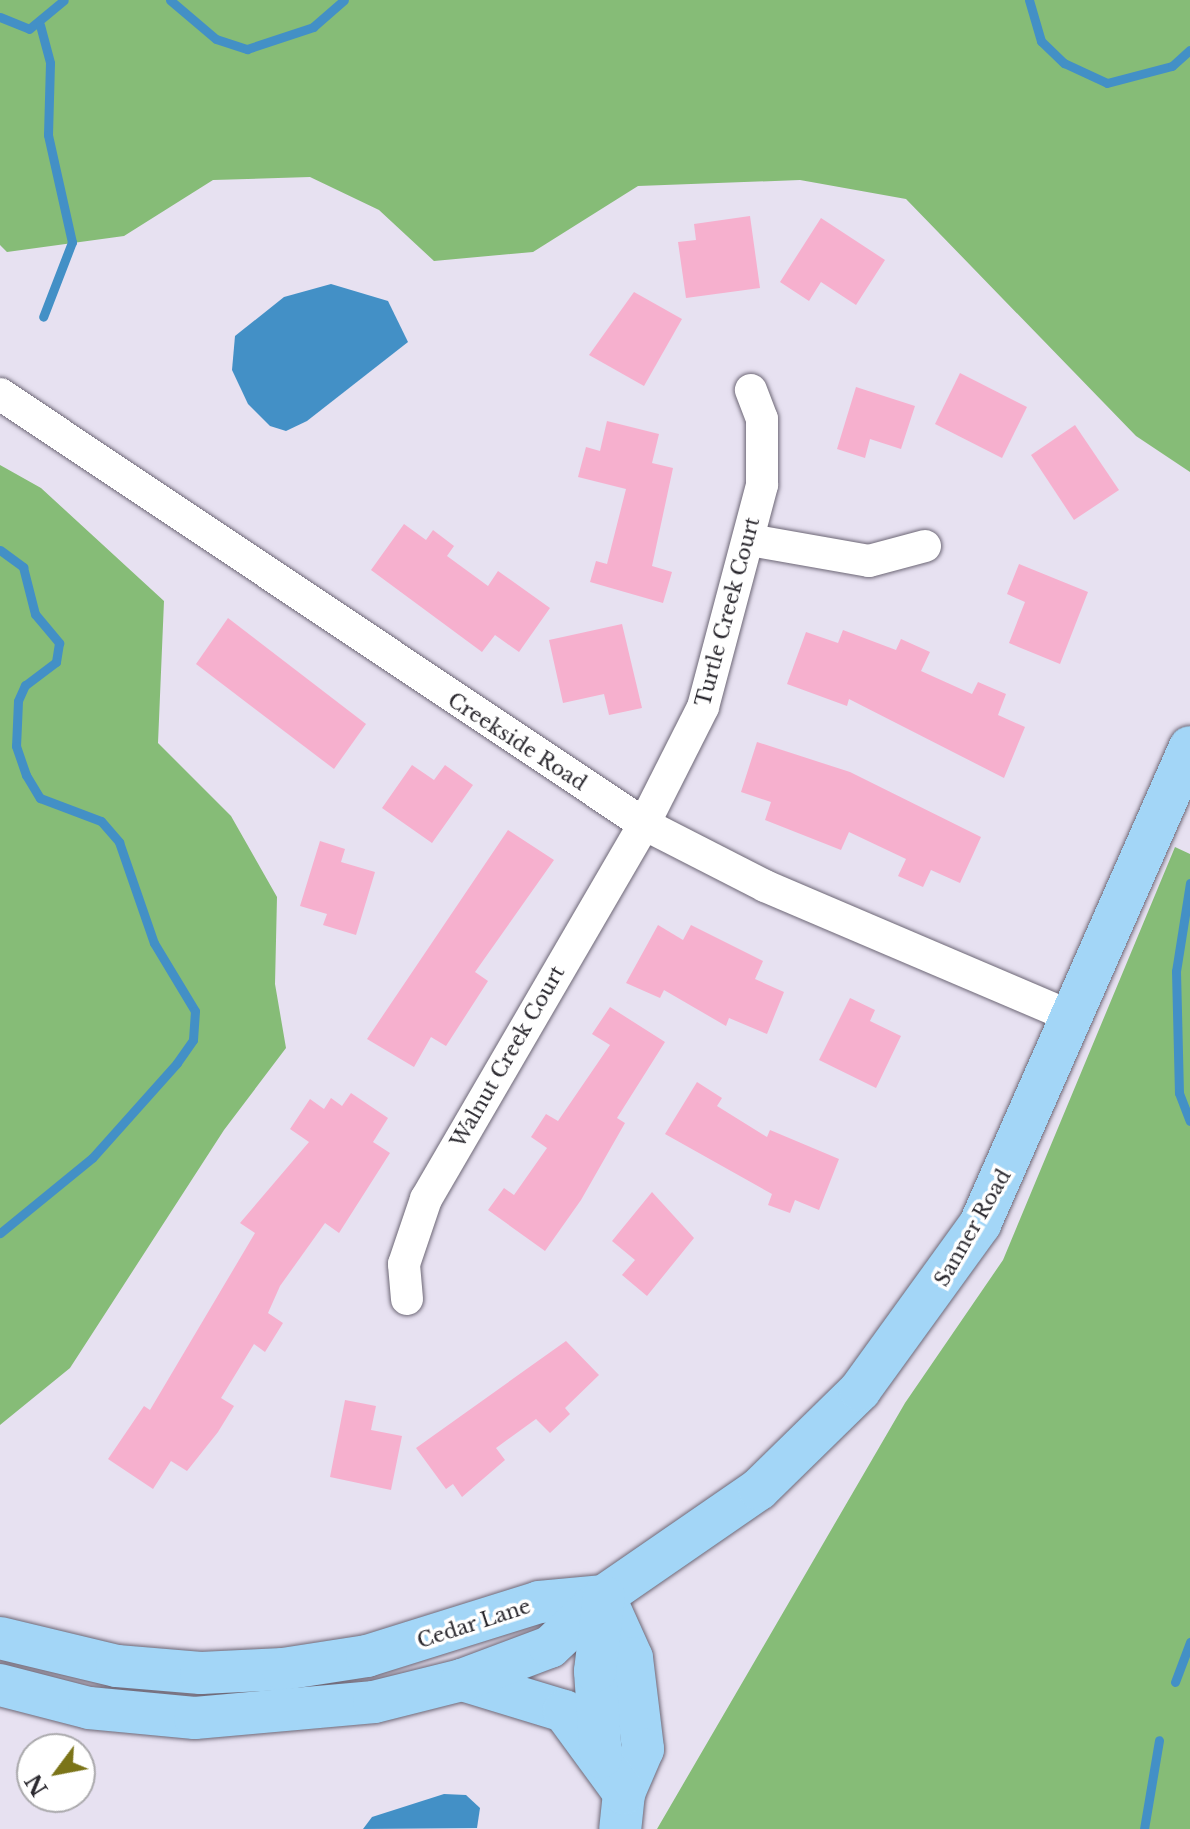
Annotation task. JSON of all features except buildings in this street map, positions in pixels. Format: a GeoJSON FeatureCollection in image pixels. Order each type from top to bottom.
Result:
{"type":"FeatureCollection","features":[{"type":"Feature","properties":{"kind":"main road","name":"Sanner Road"},"geometry":{"type":"LineString","coordinates":[[604,1596],[759,1489],[902,1339],[980,1224],[1074,1018],[1190,747]]}},
{"type":"Feature","properties":{"kind":"main road","name":"Cedar Lane"},"geometry":{"type":"LineString","coordinates":[[0,1638],[117,1666],[201,1673],[283,1669],[367,1656],[539,1602],[604,1596]]}},
{"type":"Feature","properties":{"kind":"main road"},"geometry":{"type":"LineString","coordinates":[[0,1685],[89,1708],[195,1718],[374,1702],[462,1680],[550,1647],[604,1596]]}},
{"type":"Feature","properties":{"kind":"main road"},"geometry":{"type":"LineString","coordinates":[[604,1596],[595,1671],[601,1757],[622,1811]]}},
{"type":"Feature","properties":{"kind":"main road"},"geometry":{"type":"LineString","coordinates":[[604,1596],[632,1658],[639,1700],[643,1749],[622,1811]]}},
{"type":"Feature","properties":{"kind":"main road"},"geometry":{"type":"LineString","coordinates":[[462,1680],[564,1711],[601,1757]]}},
{"type":"Feature","properties":{"kind":"street","name":"Turtle Creek Court"},"geometry":{"type":"LineString","coordinates":[[644,824],[703,707],[750,540],[765,449],[751,390]]}},
{"type":"Feature","properties":{"kind":"street","name":"Creekside Road"},"geometry":{"type":"LineString","coordinates":[[0,394],[644,824],[765,886],[1074,1018]]}},
{"type":"Feature","properties":{"kind":"street"},"geometry":{"type":"LineString","coordinates":[[750,540],[869,561],[925,546]]}},
{"type":"Feature","properties":{"kind":"street","name":"Walnut Creek Court"},"geometry":{"type":"LineString","coordinates":[[407,1299],[404,1264],[426,1199],[644,824]]}},
{"type":"Feature","properties":{"kind":"green space"},"geometry":{"type":"Polygon","coordinates":[[[0,0],[1190,0],[1190,472],[1136,436],[906,199],[800,180],[638,186],[533,252],[434,261],[379,210],[310,177],[213,180],[124,236],[7,252],[0,245],[0,0]]]}},
{"type":"Feature","properties":{"kind":"green space"},"geometry":{"type":"Polygon","coordinates":[[[0,465],[41,488],[164,601],[158,743],[231,816],[277,897],[275,984],[286,1048],[224,1130],[70,1368],[0,1425],[0,465]]]}},
{"type":"Feature","properties":{"kind":"green space"},"geometry":{"type":"Polygon","coordinates":[[[1175,847],[1190,854],[1190,1829],[657,1829],[905,1403],[1003,1260],[1175,847]]]}},
{"type":"Feature","properties":{"kind":"water"},"geometry":{"type":"Polygon","coordinates":[[[331,284],[388,301],[408,342],[307,421],[286,431],[270,426],[248,404],[232,370],[235,336],[284,297],[331,284]]]}},
{"type":"Feature","properties":{"kind":"water"},"geometry":{"type":"Polygon","coordinates":[[[444,1794],[466,1795],[480,1808],[477,1828],[363,1829],[372,1817],[444,1794]]]}},
{"type":"Feature","properties":{"kind":"waterway"},"geometry":{"type":"LineString","coordinates":[[0,17],[29,29],[64,0]]}},
{"type":"Feature","properties":{"kind":"waterway"},"geometry":{"type":"LineString","coordinates":[[170,0],[216,39],[247,49],[313,27],[344,0]]}},
{"type":"Feature","properties":{"kind":"waterway"},"geometry":{"type":"LineString","coordinates":[[1029,0],[1041,41],[1064,63],[1107,83],[1172,66],[1190,50]]}},
{"type":"Feature","properties":{"kind":"waterway"},"geometry":{"type":"LineString","coordinates":[[40,25],[50,63],[48,135],[72,242],[43,317]]}},
{"type":"Feature","properties":{"kind":"waterway"},"geometry":{"type":"LineString","coordinates":[[0,550],[23,567],[35,614],[59,643],[56,662],[25,685],[18,701],[16,746],[26,775],[40,798],[101,821],[119,842],[154,943],[195,1011],[193,1040],[177,1063],[92,1158],[0,1233]]}},
{"type":"Feature","properties":{"kind":"waterway"},"geometry":{"type":"LineString","coordinates":[[1190,883],[1176,971],[1179,1093],[1190,1121]]}},
{"type":"Feature","properties":{"kind":"waterway"},"geometry":{"type":"LineString","coordinates":[[1175,1682],[1190,1642]]}},
{"type":"Feature","properties":{"kind":"waterway"},"geometry":{"type":"LineString","coordinates":[[1144,1829],[1159,1740]]}}]}
